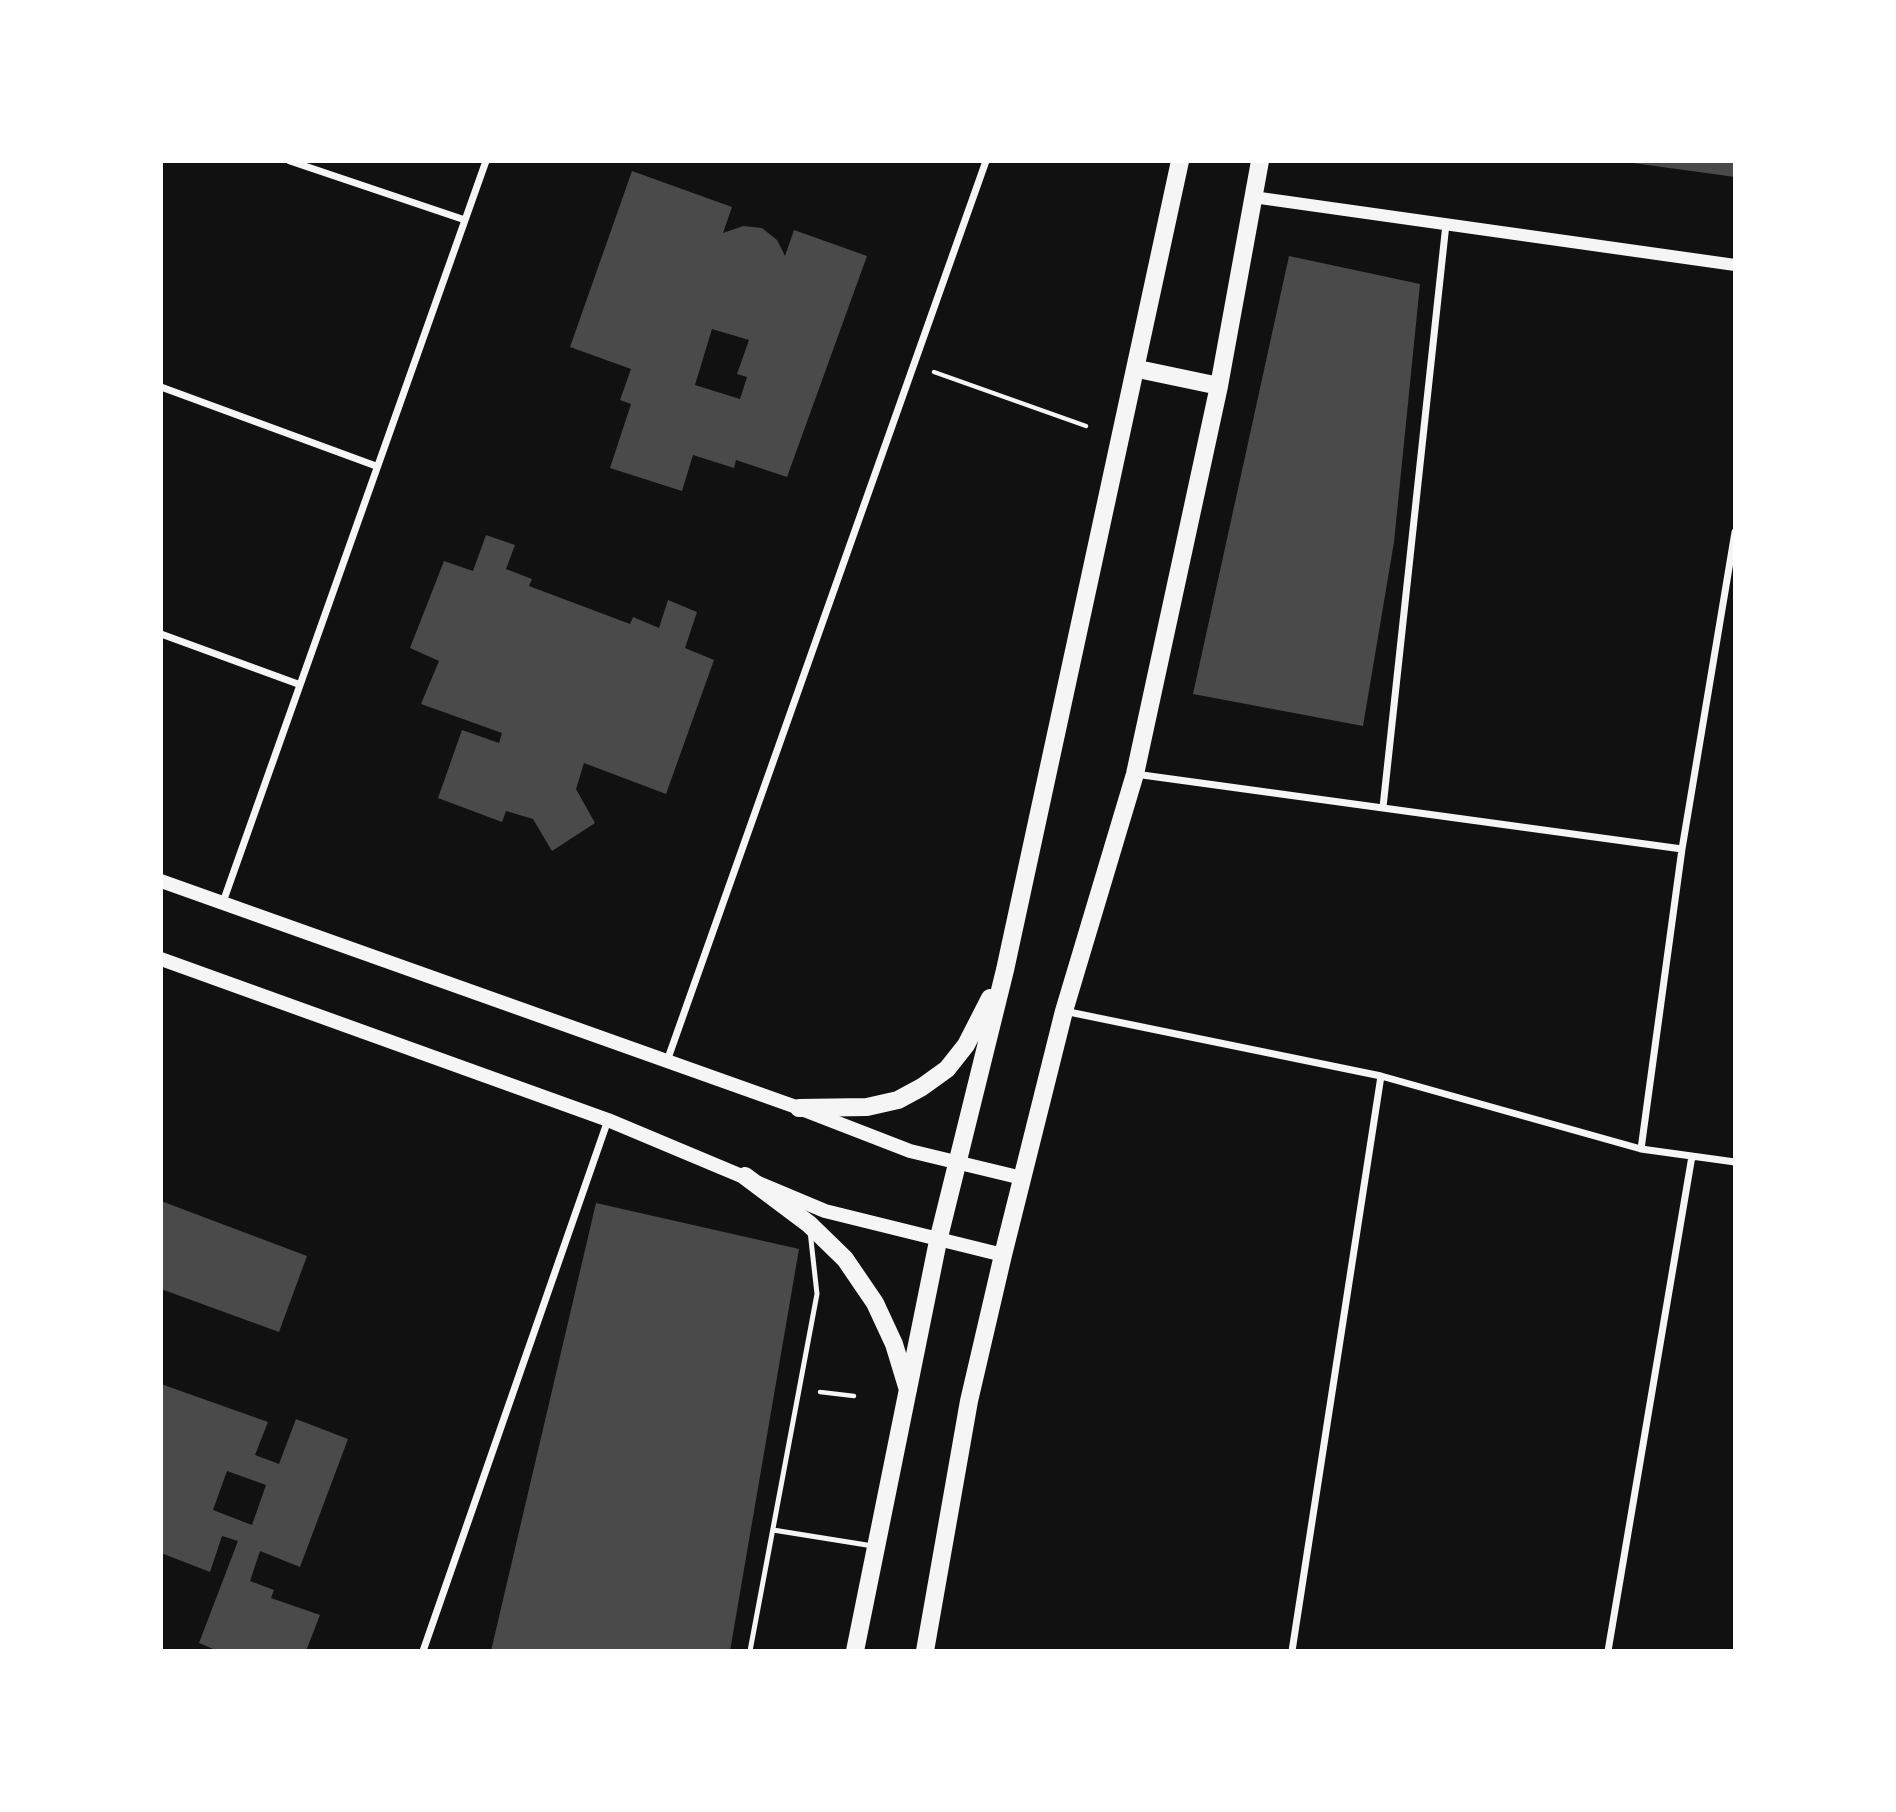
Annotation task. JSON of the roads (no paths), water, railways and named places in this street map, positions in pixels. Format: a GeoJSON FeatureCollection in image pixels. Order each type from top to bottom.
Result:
{"type":"FeatureCollection","features":[{"type":"Feature","properties":{"kind":"main road"},"geometry":{"type":"LineString","coordinates":[[855,1651],[938,1241],[1005,970],[1138,369],[1180,161]]}},
{"type":"Feature","properties":{"kind":"main road"},"geometry":{"type":"LineString","coordinates":[[925,1651],[969,1402],[1003,1255],[1064,1011],[1135,774],[1219,386],[1261,161]]}},
{"type":"Feature","properties":{"kind":"main road"},"geometry":{"type":"LineString","coordinates":[[1138,369],[1219,386]]}},
{"type":"Feature","properties":{"kind":"main road"},"geometry":{"type":"LineString","coordinates":[[161,881],[799,1108],[910,1151],[1022,1178]]}},
{"type":"Feature","properties":{"kind":"main road"},"geometry":{"type":"LineString","coordinates":[[161,959],[608,1120],[825,1211],[1003,1255]]}},
{"type":"Feature","properties":{"kind":"main road"},"geometry":{"type":"LineString","coordinates":[[799,1108],[867,1107],[898,1100],[922,1087],[947,1069],[966,1045],[1005,970]]}},
{"type":"Feature","properties":{"kind":"main road"},"geometry":{"type":"LineString","coordinates":[[745,1176],[809,1224],[845,1259],[875,1303],[894,1345],[908,1392]]}},
{"type":"Feature","properties":{"kind":"street"},"geometry":{"type":"LineString","coordinates":[[290,161],[465,220]]}},
{"type":"Feature","properties":{"kind":"street"},"geometry":{"type":"LineString","coordinates":[[222,904],[486,161]]}},
{"type":"Feature","properties":{"kind":"street"},"geometry":{"type":"LineString","coordinates":[[667,1062],[986,161]]}},
{"type":"Feature","properties":{"kind":"street"},"geometry":{"type":"LineString","coordinates":[[1253,197],[1735,265]]}},
{"type":"Feature","properties":{"kind":"street"},"geometry":{"type":"LineString","coordinates":[[1383,807],[1446,224]]}},
{"type":"Feature","properties":{"kind":"street"},"geometry":{"type":"LineString","coordinates":[[161,387],[376,466]]}},
{"type":"Feature","properties":{"kind":"street"},"geometry":{"type":"LineString","coordinates":[[1641,1149],[1682,849],[1735,532]]}},
{"type":"Feature","properties":{"kind":"street"},"geometry":{"type":"LineString","coordinates":[[161,634],[298,684]]}},
{"type":"Feature","properties":{"kind":"street"},"geometry":{"type":"LineString","coordinates":[[1135,774],[1682,849]]}},
{"type":"Feature","properties":{"kind":"street"},"geometry":{"type":"LineString","coordinates":[[1064,1011],[1381,1076],[1641,1149],[1735,1162]]}},
{"type":"Feature","properties":{"kind":"street"},"geometry":{"type":"LineString","coordinates":[[1292,1651],[1381,1076]]}},
{"type":"Feature","properties":{"kind":"street"},"geometry":{"type":"LineString","coordinates":[[423,1651],[608,1120]]}},
{"type":"Feature","properties":{"kind":"street"},"geometry":{"type":"LineString","coordinates":[[1608,1651],[1692,1156]]}},
{"type":"Feature","properties":{"kind":"lane"},"geometry":{"type":"LineString","coordinates":[[750,1651],[817,1294],[809,1224]]}},
{"type":"Feature","properties":{"kind":"lane"},"geometry":{"type":"LineString","coordinates":[[773,1530],[876,1547]]}}]}
